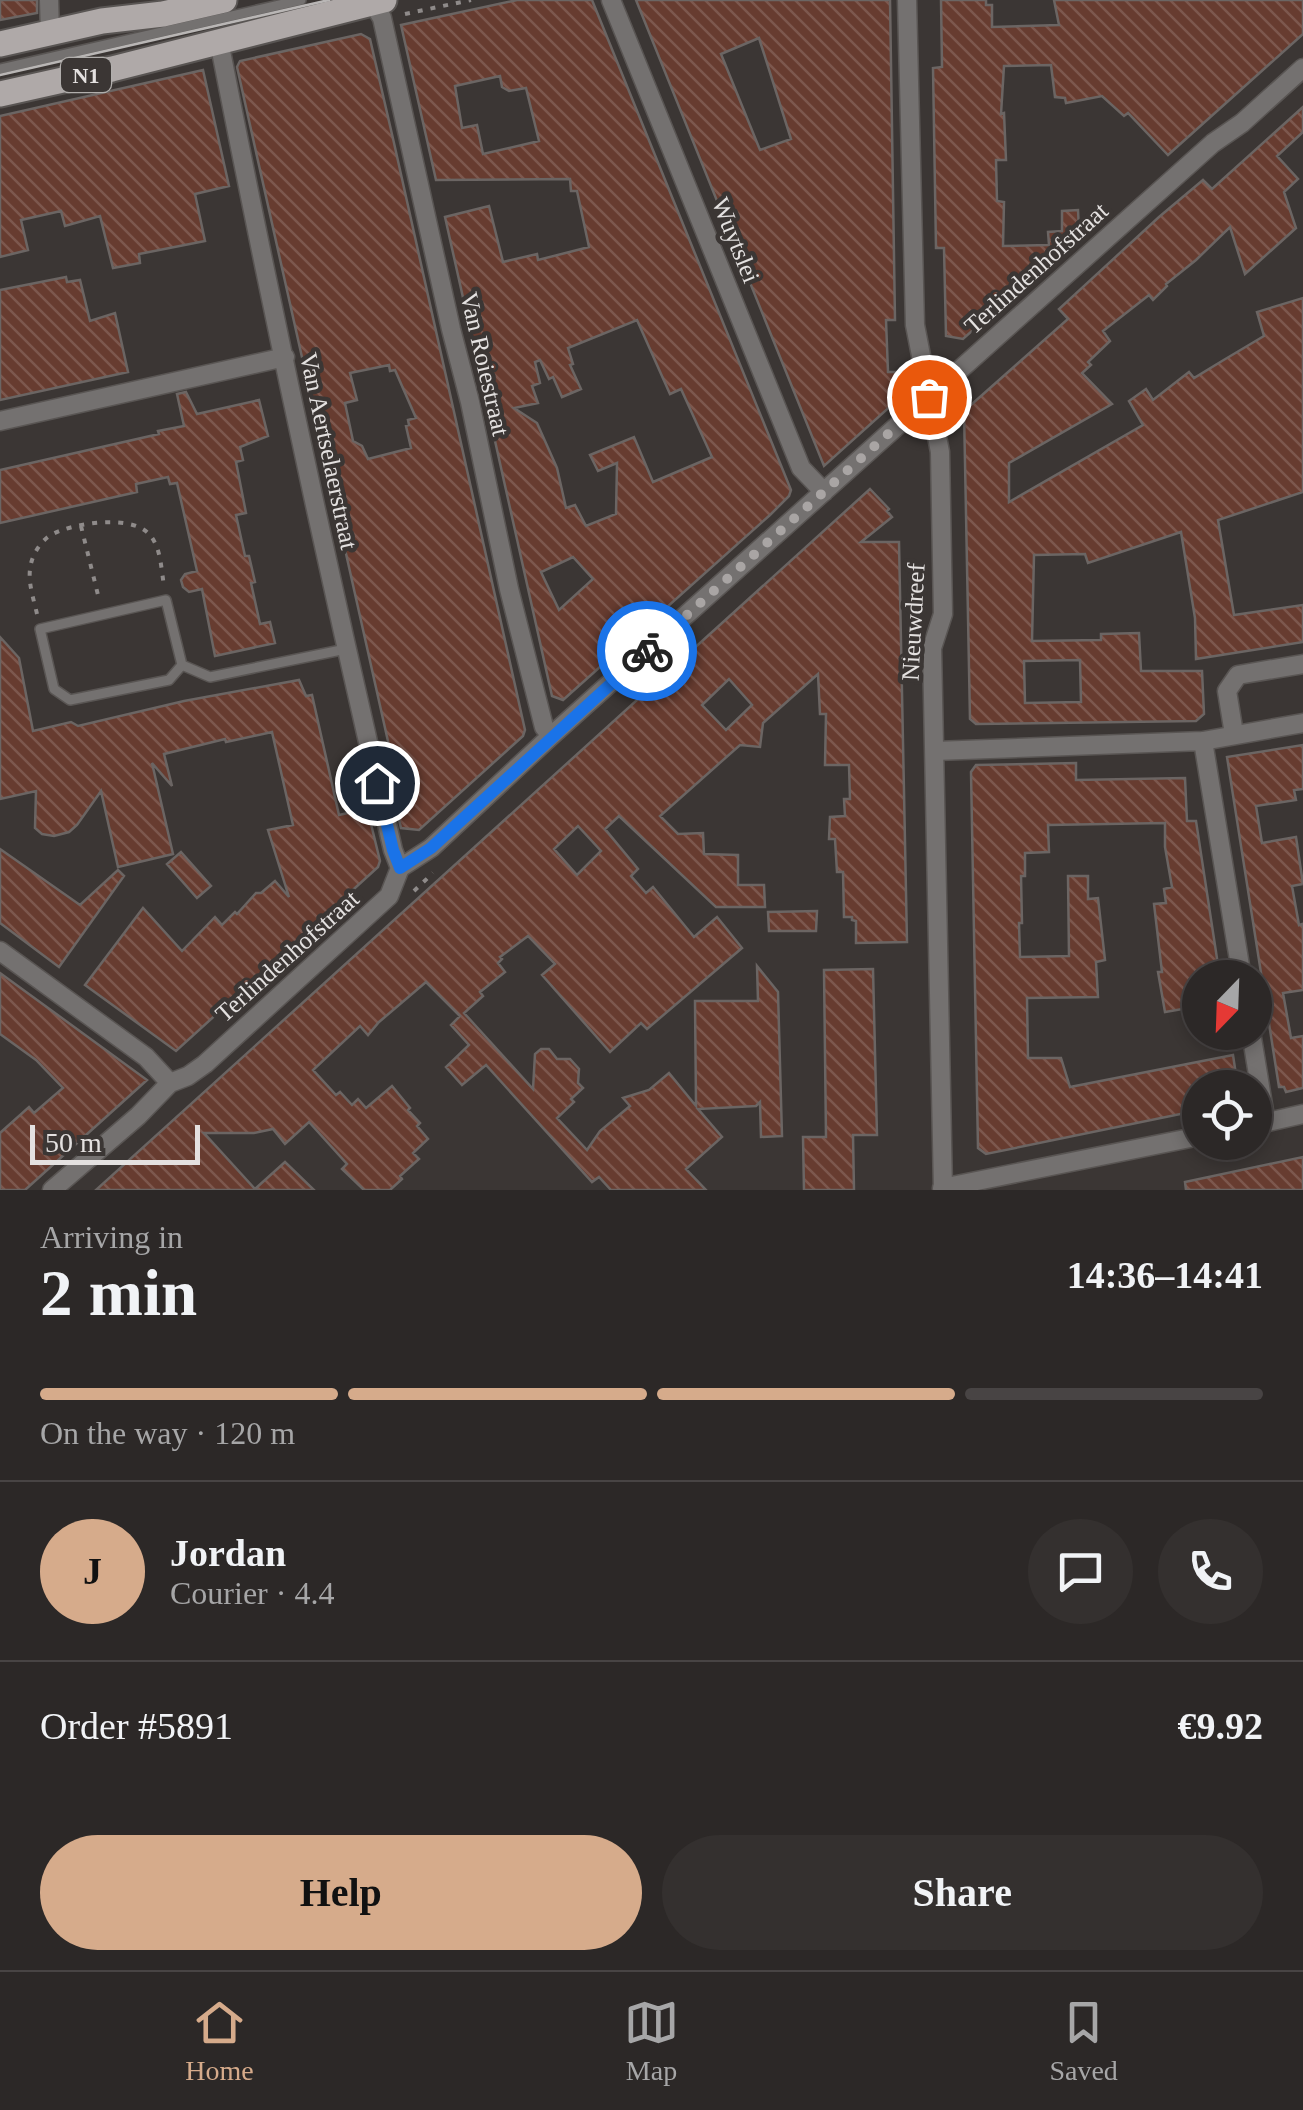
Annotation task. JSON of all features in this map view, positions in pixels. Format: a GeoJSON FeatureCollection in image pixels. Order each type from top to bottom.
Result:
{"type":"FeatureCollection","features":[{"type":"Feature","properties":{"kind":"main road","name":"N1"},"geometry":{"type":"LineString","coordinates":[[0,44],[224,0]]}},
{"type":"Feature","properties":{"kind":"main road","name":"N1"},"geometry":{"type":"LineString","coordinates":[[0,94],[375,1]]}},
{"type":"Feature","properties":{"kind":"street"},"geometry":{"type":"LineString","coordinates":[[50,0],[50,33]]}},
{"type":"Feature","properties":{"kind":"street","name":"Wuytslei"},"geometry":{"type":"LineString","coordinates":[[611,0],[801,468],[824,492]]}},
{"type":"Feature","properties":{"kind":"street","name":"Nieuwdreef"},"geometry":{"type":"LineString","coordinates":[[908,0],[915,326],[940,452],[943,614],[932,648],[942,1189]]}},
{"type":"Feature","properties":{"kind":"street","name":"Van Roiestraat"},"geometry":{"type":"LineString","coordinates":[[375,1],[470,402],[509,589],[544,727],[551,736]]}},
{"type":"Feature","properties":{"kind":"street","name":"Van Aertselaerstraat"},"geometry":{"type":"LineString","coordinates":[[219,41],[302,455],[400,868]]}},
{"type":"Feature","properties":{"kind":"street","name":"Terlindenhofstraat"},"geometry":{"type":"LineString","coordinates":[[52,1190],[138,1116],[170,1082],[205,1064],[389,896],[400,868],[431,848],[929,397],[1213,143],[1242,123],[1303,68]]}},
{"type":"Feature","properties":{"kind":"street"},"geometry":{"type":"LineString","coordinates":[[0,420],[285,357]]}},
{"type":"Feature","properties":{"kind":"street"},"geometry":{"type":"LineString","coordinates":[[1234,734],[1227,690],[1238,675],[1303,664]]}},
{"type":"Feature","properties":{"kind":"street"},"geometry":{"type":"LineString","coordinates":[[935,751],[1204,741],[1303,723]]}},
{"type":"Feature","properties":{"kind":"street"},"geometry":{"type":"LineString","coordinates":[[1204,741],[1239,960]]}},
{"type":"Feature","properties":{"kind":"street"},"geometry":{"type":"LineString","coordinates":[[0,950],[146,1057],[170,1082]]}},
{"type":"Feature","properties":{"kind":"street"},"geometry":{"type":"LineString","coordinates":[[1272,1121],[1303,1114]]}},
{"type":"Feature","properties":{"kind":"street"},"geometry":{"type":"LineString","coordinates":[[942,1189],[1182,1140]]}},
{"type":"Feature","properties":{"kind":"lane"},"geometry":{"type":"LineString","coordinates":[[0,69],[301,0]]}},
{"type":"Feature","properties":{"kind":"lane"},"geometry":{"type":"LineString","coordinates":[[166,600],[182,665],[169,680],[70,700],[54,689],[40,629],[166,600]]}},
{"type":"Feature","properties":{"kind":"lane"},"geometry":{"type":"LineString","coordinates":[[182,665],[210,677],[346,648]]}},
{"type":"Feature","properties":{"kind":"path"},"geometry":{"type":"LineString","coordinates":[[40,629],[28,574],[32,559],[51,535],[81,526],[111,521],[146,530],[157,546],[166,600]]}},
{"type":"Feature","properties":{"kind":"path"},"geometry":{"type":"LineString","coordinates":[[81,526],[102,613]]}},
{"type":"Feature","properties":{"kind":"building"},"geometry":{"type":"Polygon","coordinates":[[[0,0],[37,0],[37,13],[0,20],[0,0]]]}},
{"type":"Feature","properties":{"kind":"building"},"geometry":{"type":"Polygon","coordinates":[[[517,0],[592,0],[791,490],[770,515],[563,700],[552,696],[445,217],[489,206],[503,262],[537,254],[538,260],[589,247],[577,191],[571,191],[570,179],[436,180],[401,25],[517,0]],[[500,76],[455,86],[462,128],[477,125],[483,154],[539,141],[526,88],[509,91],[502,87],[500,76]],[[637,320],[568,348],[573,364],[570,365],[581,389],[562,397],[540,360],[535,362],[540,383],[532,386],[538,403],[514,408],[537,423],[557,468],[566,508],[575,505],[586,526],[616,514],[617,463],[598,471],[590,455],[634,437],[653,482],[712,457],[681,389],[670,394],[637,320]],[[573,557],[541,572],[559,610],[593,579],[573,557]]]}},
{"type":"Feature","properties":{"kind":"building"},"geometry":{"type":"Polygon","coordinates":[[[636,0],[890,0],[895,320],[886,320],[888,372],[896,372],[897,397],[824,466],[636,0]],[[759,38],[721,54],[760,150],[791,139],[759,38]]]}},
{"type":"Feature","properties":{"kind":"building"},"geometry":{"type":"Polygon","coordinates":[[[941,0],[986,0],[986,5],[992,5],[992,27],[1059,25],[1054,0],[1303,0],[1303,34],[1168,155],[1128,113],[1124,116],[1102,96],[1066,103],[1065,98],[1055,97],[1051,65],[1004,66],[1001,114],[1004,113],[1006,160],[996,160],[997,201],[1004,202],[1003,246],[1049,245],[1048,232],[1062,231],[1062,211],[1078,210],[1079,230],[1085,230],[963,339],[946,336],[944,248],[936,248],[933,68],[942,67],[941,0]]]}},
{"type":"Feature","properties":{"kind":"building"},"geometry":{"type":"Polygon","coordinates":[[[361,34],[370,39],[525,730],[419,830],[401,828],[395,802],[400,801],[396,777],[237,67],[240,61],[361,34]],[[389,365],[350,373],[357,400],[345,403],[353,441],[362,446],[368,459],[411,448],[406,426],[408,420],[416,418],[395,370],[390,371],[389,365]]]}},
{"type":"Feature","properties":{"kind":"building"},"geometry":{"type":"Polygon","coordinates":[[[203,70],[229,186],[195,194],[205,241],[139,254],[140,263],[113,268],[100,216],[65,226],[61,211],[21,220],[28,250],[0,257],[0,116],[203,70]]]}},
{"type":"Feature","properties":{"kind":"building"},"geometry":{"type":"Polygon","coordinates":[[[1303,107],[1303,132],[1277,156],[1298,179],[1284,192],[1296,228],[1245,274],[1230,227],[1153,300],[1149,295],[1103,331],[1110,341],[1082,373],[1112,404],[1009,463],[1009,502],[1143,425],[1129,401],[1146,389],[1153,400],[1189,372],[1194,378],[1264,336],[1257,312],[1303,298],[1303,492],[1218,520],[1234,615],[1303,605],[1303,642],[1196,659],[1195,618],[1181,532],[1088,563],[1085,554],[1034,555],[1032,641],[1101,640],[1101,634],[1139,633],[1141,671],[1202,671],[1204,714],[1196,721],[976,724],[970,719],[964,411],[1068,319],[1059,309],[1159,217],[1203,180],[1212,189],[1303,107]],[[1080,660],[1024,661],[1025,703],[1081,702],[1080,660]]]}},
{"type":"Feature","properties":{"kind":"building"},"geometry":{"type":"Polygon","coordinates":[[[66,277],[67,282],[80,280],[90,321],[115,313],[128,372],[0,400],[0,290],[66,277]]]}},
{"type":"Feature","properties":{"kind":"building"},"geometry":{"type":"Polygon","coordinates":[[[186,392],[197,414],[259,400],[268,436],[240,447],[243,460],[236,462],[246,513],[236,515],[255,582],[251,583],[260,624],[270,622],[275,643],[215,656],[202,589],[189,592],[181,580],[185,574],[197,571],[177,483],[170,484],[168,477],[136,484],[137,492],[0,523],[0,470],[184,426],[177,394],[186,392]]]}},
{"type":"Feature","properties":{"kind":"building"},"geometry":{"type":"Polygon","coordinates":[[[870,489],[889,509],[892,517],[861,542],[899,542],[907,942],[856,943],[856,921],[844,917],[843,872],[837,872],[835,839],[829,839],[830,817],[845,816],[844,799],[850,799],[849,765],[825,765],[826,714],[820,714],[818,674],[763,723],[760,747],[740,745],[660,816],[678,834],[703,833],[704,854],[738,855],[738,885],[764,885],[765,907],[716,907],[619,816],[605,829],[638,869],[631,876],[646,893],[653,887],[694,937],[717,917],[742,948],[647,1029],[641,1023],[610,1052],[542,975],[555,964],[528,936],[500,957],[498,963],[505,972],[480,992],[483,996],[464,1013],[533,1089],[535,1054],[541,1049],[549,1049],[557,1059],[570,1059],[579,1069],[578,1083],[583,1088],[557,1118],[587,1150],[600,1131],[630,1106],[623,1098],[649,1090],[669,1073],[696,1106],[695,1001],[758,1001],[757,966],[778,992],[782,1136],[761,1137],[760,1102],[756,1106],[698,1109],[722,1137],[686,1169],[706,1190],[611,1190],[599,1177],[592,1182],[486,1065],[462,1085],[446,1067],[469,1045],[451,1025],[460,1016],[426,982],[368,1035],[360,1026],[313,1070],[336,1095],[340,1092],[352,1105],[358,1099],[366,1108],[392,1086],[420,1123],[417,1126],[428,1139],[413,1153],[419,1159],[390,1190],[364,1190],[342,1169],[347,1164],[309,1122],[285,1144],[273,1129],[204,1133],[255,1189],[285,1162],[314,1190],[96,1190],[870,489]],[[729,679],[702,705],[726,730],[752,705],[729,679]],[[578,826],[554,849],[577,875],[601,851],[578,826]]]}},
{"type":"Feature","properties":{"kind":"building"},"geometry":{"type":"Polygon","coordinates":[[[0,637],[19,658],[33,731],[71,722],[78,726],[299,680],[306,696],[312,695],[339,815],[370,808],[378,867],[176,1051],[85,985],[143,908],[182,951],[215,917],[222,925],[275,881],[289,897],[268,830],[293,825],[272,732],[164,754],[172,786],[152,763],[173,854],[118,867],[101,791],[77,825],[54,836],[35,828],[36,791],[0,799],[0,637]]]}},
{"type":"Feature","properties":{"kind":"building"},"geometry":{"type":"Polygon","coordinates":[[[1303,745],[1303,789],[1294,790],[1296,800],[1256,806],[1262,843],[1296,837],[1303,884],[1292,886],[1299,925],[1303,927],[1303,990],[1283,993],[1291,1038],[1303,1036],[1303,1088],[1286,1092],[1279,1087],[1272,1043],[1272,960],[1259,960],[1227,757],[1303,745]]]}},
{"type":"Feature","properties":{"kind":"building"},"geometry":{"type":"Polygon","coordinates":[[[1076,763],[1076,780],[1185,778],[1187,821],[1196,821],[1217,960],[1182,960],[1182,1009],[1165,1012],[1158,972],[1162,972],[1154,904],[1166,903],[1164,889],[1172,887],[1165,823],[1048,825],[1049,852],[1025,853],[1019,923],[1020,957],[1069,956],[1068,876],[1088,876],[1088,899],[1098,898],[1105,960],[1096,962],[1098,997],[1027,998],[1028,1058],[1061,1058],[1070,1087],[1233,1055],[1235,1070],[1182,1070],[1182,1114],[986,1154],[978,1148],[971,772],[976,765],[1076,763]]]}},
{"type":"Feature","properties":{"kind":"building"},"geometry":{"type":"Polygon","coordinates":[[[0,849],[80,905],[118,870],[124,876],[59,967],[0,923],[0,849]]]}},
{"type":"Feature","properties":{"kind":"building"},"geometry":{"type":"Polygon","coordinates":[[[181,852],[211,886],[197,898],[167,864],[181,852]]]}},
{"type":"Feature","properties":{"kind":"building"},"geometry":{"type":"Polygon","coordinates":[[[817,911],[816,931],[769,931],[768,912],[817,911]]]}},
{"type":"Feature","properties":{"kind":"building"},"geometry":{"type":"Polygon","coordinates":[[[873,969],[877,1135],[853,1135],[854,1190],[804,1190],[803,1137],[826,1137],[824,970],[873,969]]]}},
{"type":"Feature","properties":{"kind":"building"},"geometry":{"type":"Polygon","coordinates":[[[0,973],[147,1080],[25,1190],[0,1190],[0,1133],[29,1107],[34,1113],[63,1088],[36,1060],[0,1034],[0,973]]]}},
{"type":"Feature","properties":{"kind":"building"},"geometry":{"type":"Polygon","coordinates":[[[1303,1157],[1303,1190],[1186,1190],[1185,1182],[1303,1157]]]}},
{"type":"Feature","properties":{"kind":"tram line"},"geometry":{"type":"LineString","coordinates":[[0,75],[329,0]]}},
{"type":"Feature","properties":{"kind":"way so far"},"geometry":{"type":"LineString","coordinates":[[647,651],[929,397]]}},
{"type":"Feature","properties":{"kind":"route"},"geometry":{"type":"LineString","coordinates":[[377,783],[400,868],[431,848],[647,651]]}}]}
